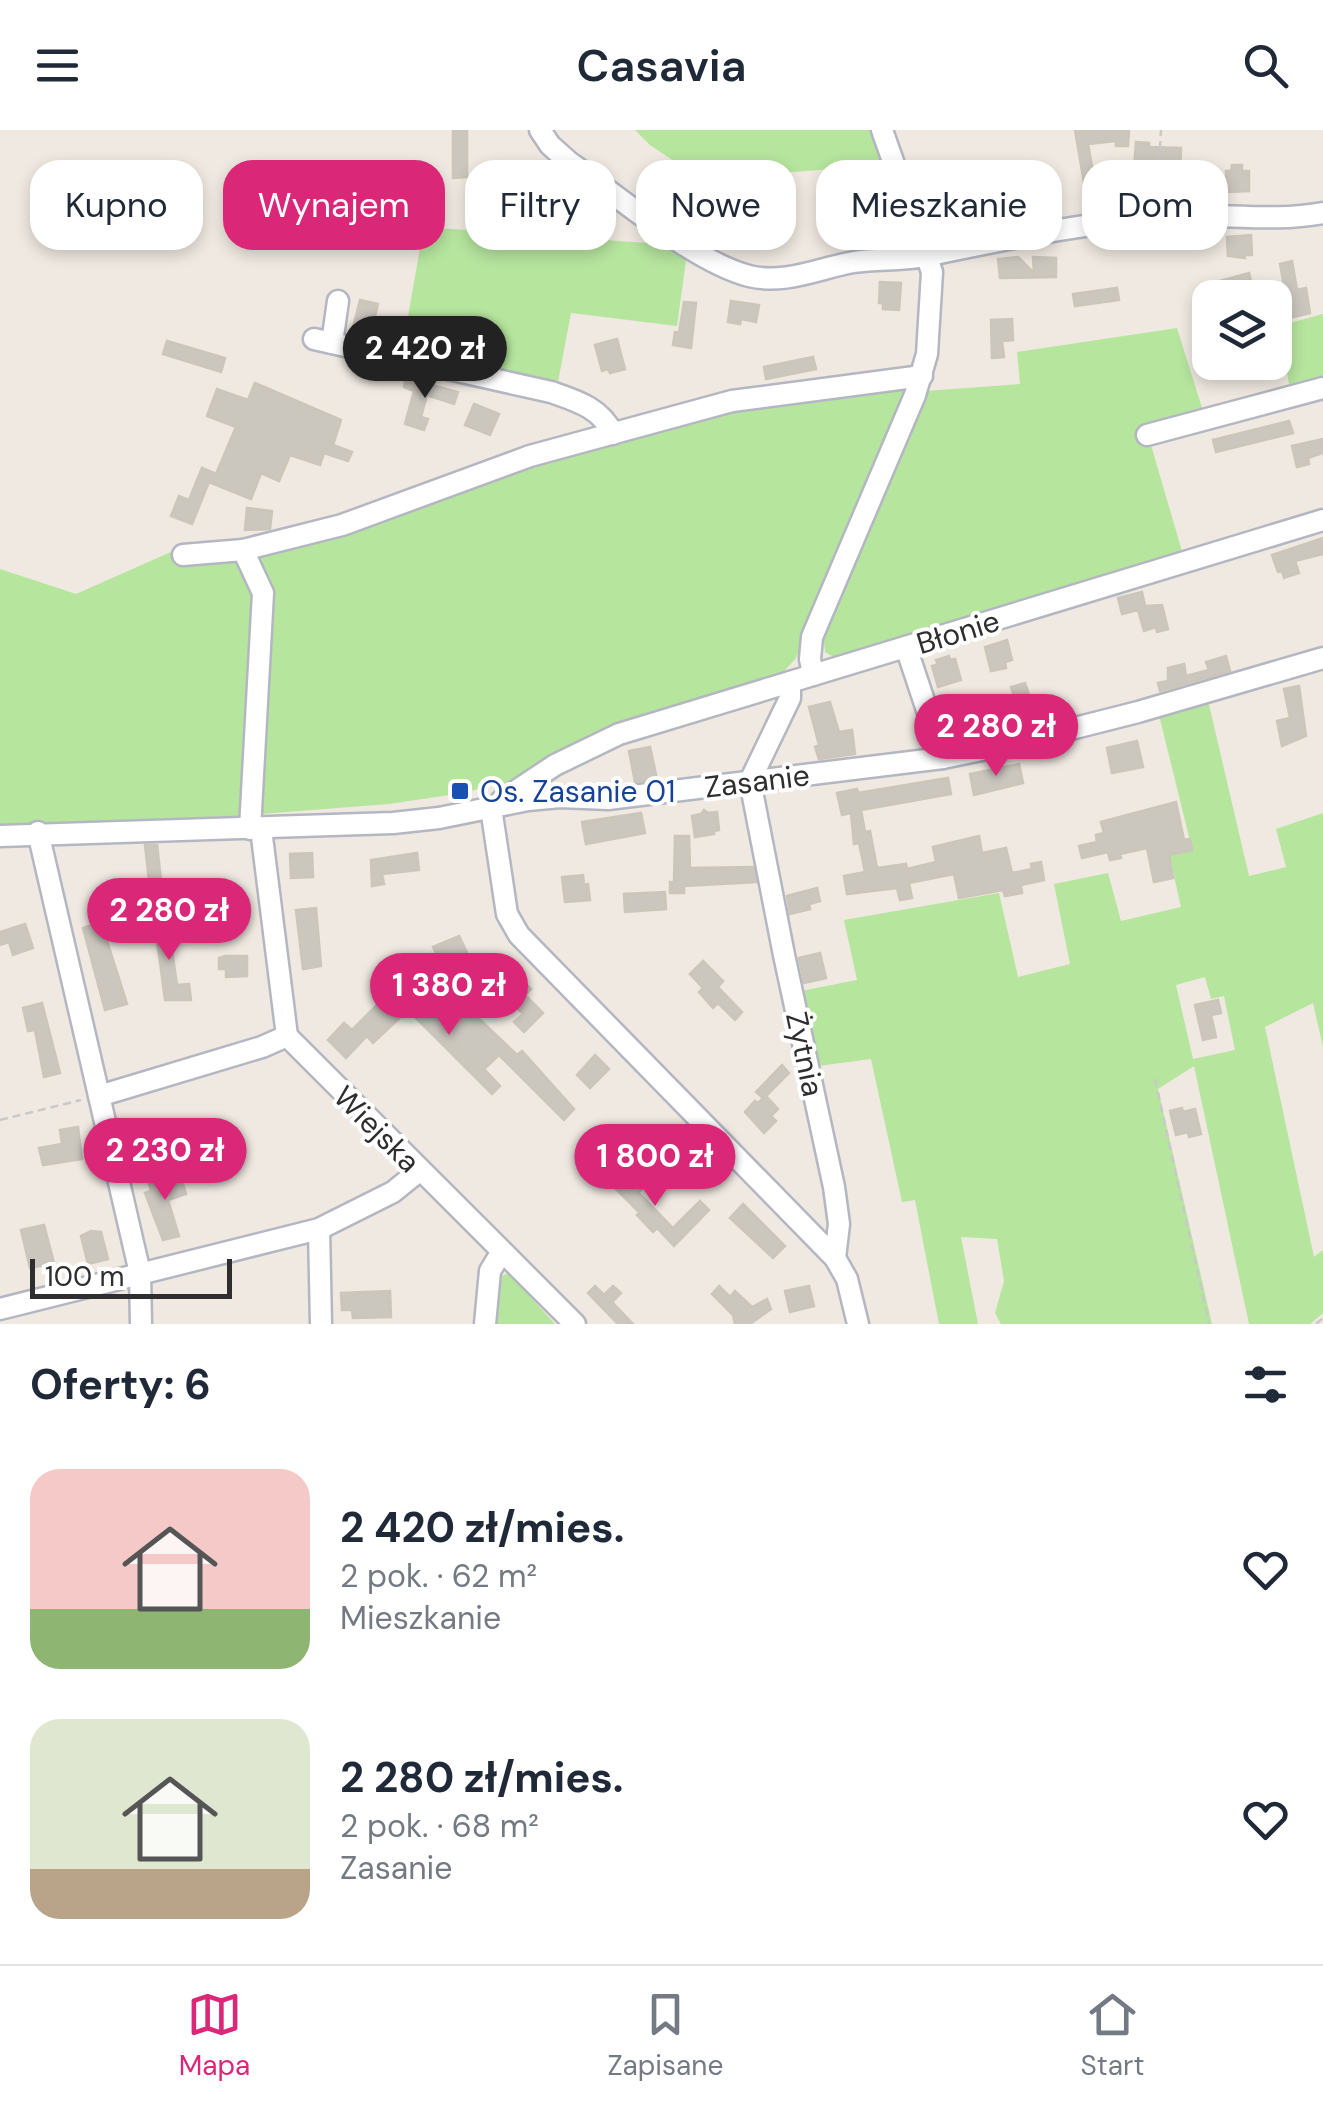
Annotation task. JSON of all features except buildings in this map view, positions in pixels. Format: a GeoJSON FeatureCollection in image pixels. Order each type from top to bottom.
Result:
{"type":"FeatureCollection","features":[{"type":"Feature","properties":{"kind":"street"},"geometry":{"type":"LineString","coordinates":[[540,130],[569,162],[694,249],[746,275],[784,279],[853,262],[928,256],[948,249],[1082,228]]}},
{"type":"Feature","properties":{"kind":"street"},"geometry":{"type":"LineString","coordinates":[[813,675],[812,638],[922,376],[927,354],[932,272],[882,130]]}},
{"type":"Feature","properties":{"kind":"street"},"geometry":{"type":"LineString","coordinates":[[1228,218],[1269,219],[1323,213]]}},
{"type":"Feature","properties":{"kind":"street"},"geometry":{"type":"LineString","coordinates":[[338,301],[323,341],[552,392],[586,404],[606,419],[613,434]]}},
{"type":"Feature","properties":{"kind":"street"},"geometry":{"type":"LineString","coordinates":[[183,555],[243,550],[342,525],[530,456],[732,401],[922,376]]}},
{"type":"Feature","properties":{"kind":"street"},"geometry":{"type":"LineString","coordinates":[[1147,435],[1323,388]]}},
{"type":"Feature","properties":{"kind":"street","name":"Błonie"},"geometry":{"type":"LineString","coordinates":[[491,808],[587,748],[619,734],[1323,520]]}},
{"type":"Feature","properties":{"kind":"street"},"geometry":{"type":"LineString","coordinates":[[99,1096],[287,1036],[255,829],[263,593],[243,550]]}},
{"type":"Feature","properties":{"kind":"street"},"geometry":{"type":"LineString","coordinates":[[906,647],[942,758]]}},
{"type":"Feature","properties":{"kind":"street","name":"Zasanie"},"geometry":{"type":"LineString","coordinates":[[0,836],[393,823],[544,798],[608,799],[942,758],[1138,712],[1323,658]]}},
{"type":"Feature","properties":{"kind":"street"},"geometry":{"type":"LineString","coordinates":[[750,782],[790,698],[790,682]]}},
{"type":"Feature","properties":{"kind":"street","name":"Żytnia"},"geometry":{"type":"LineString","coordinates":[[750,782],[834,1186],[840,1224],[835,1258],[847,1280],[858,1324]]}},
{"type":"Feature","properties":{"kind":"street"},"geometry":{"type":"LineString","coordinates":[[491,808],[508,914],[519,935],[835,1258]]}},
{"type":"Feature","properties":{"kind":"street"},"geometry":{"type":"LineString","coordinates":[[38,832],[140,1273],[141,1324]]}},
{"type":"Feature","properties":{"kind":"street","name":"Wiejska"},"geometry":{"type":"LineString","coordinates":[[287,1036],[576,1324]]}},
{"type":"Feature","properties":{"kind":"street"},"geometry":{"type":"LineString","coordinates":[[0,1309],[320,1230],[393,1192],[420,1171]]}},
{"type":"Feature","properties":{"kind":"street"},"geometry":{"type":"LineString","coordinates":[[320,1230],[321,1324]]}},
{"type":"Feature","properties":{"kind":"street"},"geometry":{"type":"LineString","coordinates":[[485,1324],[490,1271],[501,1252]]}},
{"type":"Feature","properties":{"kind":"path"},"geometry":{"type":"LineString","coordinates":[[1159,160],[1162,130]]}},
{"type":"Feature","properties":{"kind":"path"},"geometry":{"type":"LineString","coordinates":[[1155,1079],[1209,1324]]}},
{"type":"Feature","properties":{"kind":"path"},"geometry":{"type":"LineString","coordinates":[[0,1120],[99,1096]]}},
{"type":"Feature","properties":{"kind":"path"},"geometry":{"type":"LineString","coordinates":[[1316,1324],[1323,1318]]}},
{"type":"Feature","properties":{"kind":"green space"},"geometry":{"type":"Polygon","coordinates":[[[635,130],[875,130],[885,160],[816,160],[816,170],[796,172],[796,160],[672,160],[635,130]]]}},
{"type":"Feature","properties":{"kind":"green space"},"geometry":{"type":"Polygon","coordinates":[[[445,228],[465,230],[465,250],[616,250],[616,241],[636,242],[636,250],[687,250],[677,326],[571,313],[557,387],[402,351],[420,250],[445,250],[445,228]]]}},
{"type":"Feature","properties":{"kind":"green space"},"geometry":{"type":"Polygon","coordinates":[[[1323,314],[1323,380],[1290,390],[1288,380],[1292,380],[1292,322],[1323,314]]]}},
{"type":"Feature","properties":{"kind":"green space"},"geometry":{"type":"Polygon","coordinates":[[[1177,328],[1208,427],[1151,445],[1184,558],[839,660],[825,652],[823,633],[925,391],[1020,384],[1017,352],[1177,328]]]}},
{"type":"Feature","properties":{"kind":"green space"},"geometry":{"type":"Polygon","coordinates":[[[911,383],[796,658],[779,677],[515,782],[464,792],[462,788],[456,794],[389,804],[261,814],[270,644],[247,812],[239,819],[0,828],[0,569],[76,594],[182,547],[251,555],[533,460],[737,405],[911,383]]]}},
{"type":"Feature","properties":{"kind":"green space"},"geometry":{"type":"Polygon","coordinates":[[[1207,696],[1249,876],[1286,867],[1276,829],[1323,813],[1323,1047],[1313,1003],[1265,1027],[1314,1257],[1323,1250],[1323,1313],[1310,1324],[1249,1324],[1194,1066],[1158,1089],[1212,1324],[1001,1324],[995,1313],[1004,1281],[997,1239],[961,1237],[978,1324],[939,1324],[915,1200],[902,1202],[871,1059],[811,1067],[796,992],[857,980],[844,920],[999,893],[1018,977],[1070,964],[1054,884],[1108,873],[1121,921],[1181,907],[1169,854],[1192,849],[1158,711],[1207,696]],[[1205,977],[1176,985],[1193,1059],[1235,1050],[1224,996],[1211,999],[1205,977]]]}},
{"type":"Feature","properties":{"kind":"green space"},"geometry":{"type":"Polygon","coordinates":[[[509,1273],[555,1324],[488,1324],[496,1278],[509,1273]]]}},
{"type":"Feature","properties":{"kind":"place","name":"Os. Zasanie 01"},"geometry":{"type":"Point","coordinates":[460,791]}}]}
